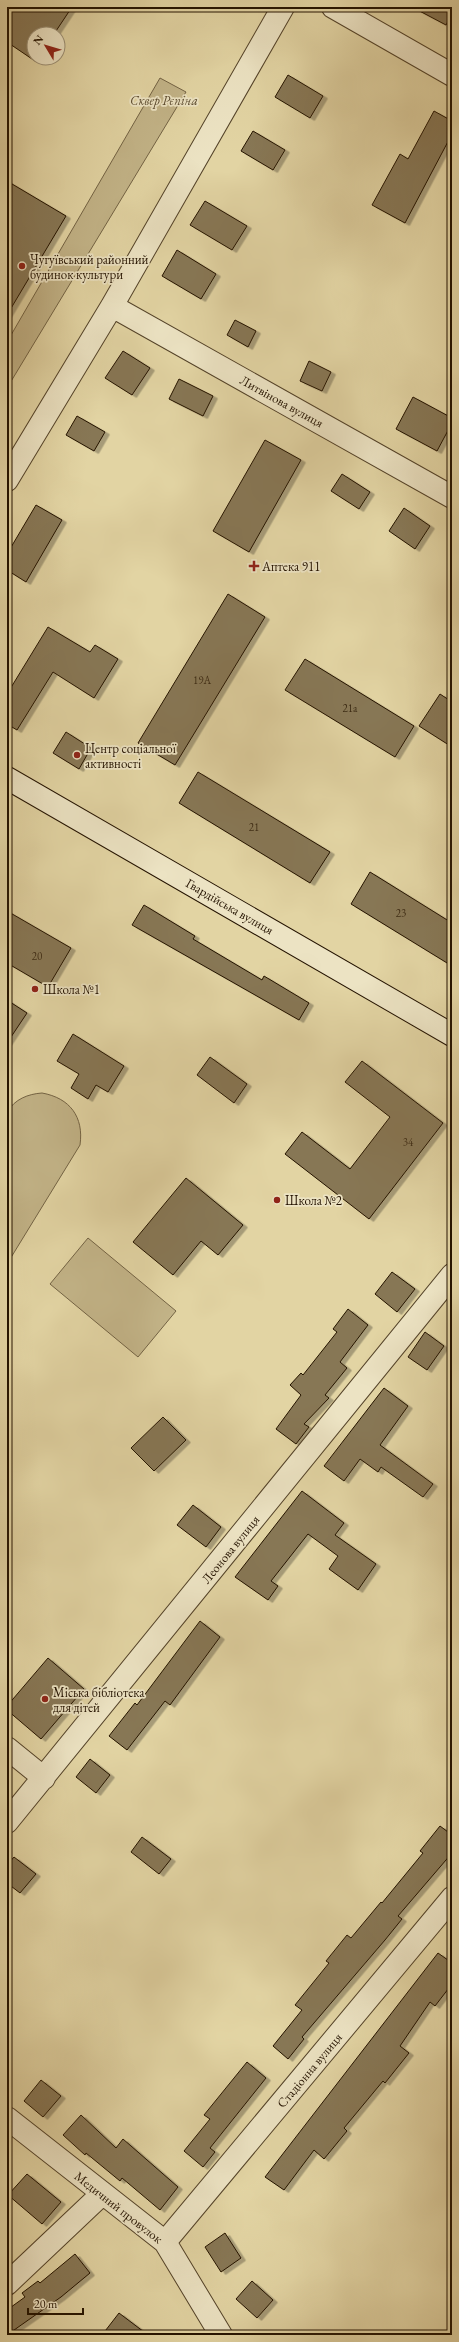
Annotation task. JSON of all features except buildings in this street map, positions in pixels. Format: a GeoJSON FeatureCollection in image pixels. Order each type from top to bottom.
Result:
{"type":"FeatureCollection","features":[{"type":"Feature","properties":{"kind":"street"},"geometry":{"type":"LineString","coordinates":[[7,480],[112,306],[283,7]]}},
{"type":"Feature","properties":{"kind":"street"},"geometry":{"type":"LineString","coordinates":[[333,7],[452,75]]}},
{"type":"Feature","properties":{"kind":"street","name":"Литвінова вулиця"},"geometry":{"type":"LineString","coordinates":[[112,306],[452,496]]}},
{"type":"Feature","properties":{"kind":"street","name":"Гвардійська вулиця"},"geometry":{"type":"LineString","coordinates":[[7,778],[452,1035]]}},
{"type":"Feature","properties":{"kind":"street","name":"Леонова вулиця"},"geometry":{"type":"LineString","coordinates":[[7,1822],[452,1275]]}},
{"type":"Feature","properties":{"kind":"street"},"geometry":{"type":"LineString","coordinates":[[7,1748],[44,1778]]}},
{"type":"Feature","properties":{"kind":"street","name":"Стадіонна вулиця"},"geometry":{"type":"LineString","coordinates":[[165,2242],[452,1898]]}},
{"type":"Feature","properties":{"kind":"street","name":"Медичний провулок"},"geometry":{"type":"LineString","coordinates":[[7,2118],[165,2242],[222,2335]]}},
{"type":"Feature","properties":{"kind":"street"},"geometry":{"type":"LineString","coordinates":[[7,2284],[102,2194]]}},
{"type":"Feature","properties":{"kind":"green space","name":"Сквер Рєпіна"},"geometry":{"type":"Polygon","coordinates":[[[160,78],[186,92],[7,388],[7,342],[160,78]]]}},
{"type":"Feature","properties":{"kind":"green space"},"geometry":{"type":"Polygon","coordinates":[[[42,1093],[60,1099],[73,1110],[80,1126],[80,1145],[7,1264],[7,1112],[10,1107],[22,1098],[42,1093]]]}},
{"type":"Feature","properties":{"kind":"green space"},"geometry":{"type":"Polygon","coordinates":[[[88,1238],[176,1311],[138,1357],[50,1284],[88,1238]]]}},
{"type":"Feature","properties":{"kind":"place","name":"Чугуївський районний будинок культури"},"geometry":{"type":"Point","coordinates":[22,266]}},
{"type":"Feature","properties":{"kind":"place","name":"Аптека 911"},"geometry":{"type":"Point","coordinates":[254,566]}},
{"type":"Feature","properties":{"kind":"place","name":"Центр соціальної активності"},"geometry":{"type":"Point","coordinates":[77,755]}},
{"type":"Feature","properties":{"kind":"place","name":"Школа №1"},"geometry":{"type":"Point","coordinates":[35,989]}},
{"type":"Feature","properties":{"kind":"place","name":"Школа №2"},"geometry":{"type":"Point","coordinates":[277,1200]}},
{"type":"Feature","properties":{"kind":"place","name":"Міська бібліотека для дітей"},"geometry":{"type":"Point","coordinates":[45,1699]}}]}
